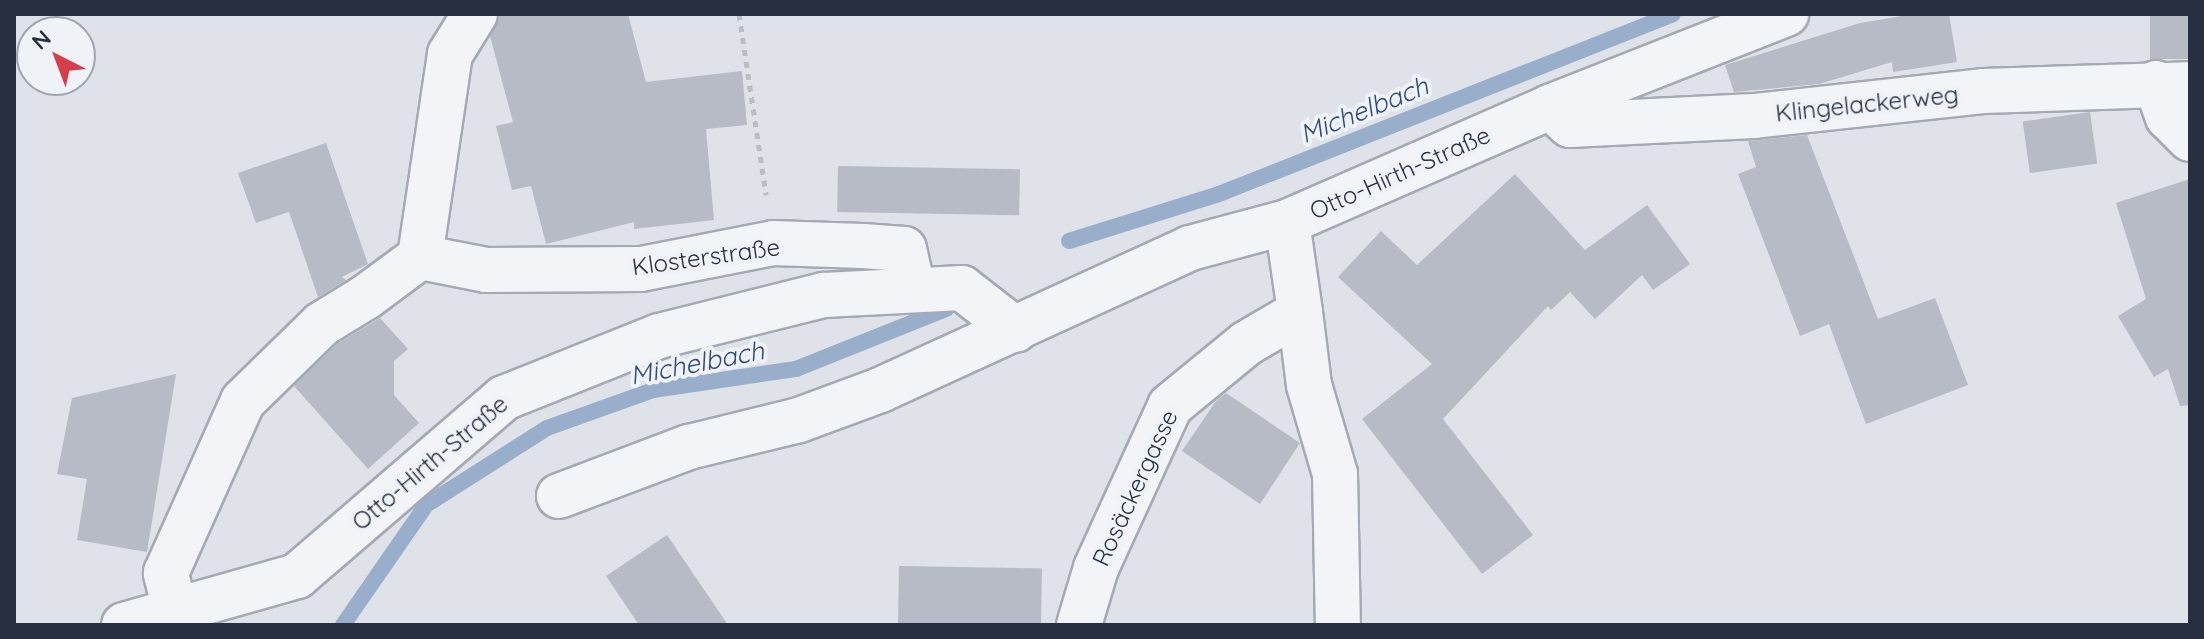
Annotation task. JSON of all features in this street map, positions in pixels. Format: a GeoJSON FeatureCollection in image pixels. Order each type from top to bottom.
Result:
{"type":"FeatureCollection","features":[{"type":"Feature","properties":{"kind":"street"},"geometry":{"type":"LineString","coordinates":[[175,610],[166,573],[243,401],[322,324],[366,297],[420,257],[450,54],[475,14]]}},
{"type":"Feature","properties":{"kind":"street","name":"Otto-Hirth-Straße"},"geometry":{"type":"LineString","coordinates":[[559,496],[689,447],[799,420],[880,390],[1190,248],[1287,222],[1550,107],[1786,14]]}},
{"type":"Feature","properties":{"kind":"street"},"geometry":{"type":"LineString","coordinates":[[2173,84],[2168,117],[2190,139]]}},
{"type":"Feature","properties":{"kind":"street","name":"Klingelackerweg"},"geometry":{"type":"LineString","coordinates":[[1550,107],[1570,125],[1754,116],[1983,91],[2173,84]]}},
{"type":"Feature","properties":{"kind":"street"},"geometry":{"type":"LineString","coordinates":[[1287,222],[1309,385],[1335,474],[1338,625]]}},
{"type":"Feature","properties":{"kind":"street","name":"Klosterstraße"},"geometry":{"type":"LineString","coordinates":[[420,257],[486,270],[641,269],[773,243],[904,249],[913,289]]}},
{"type":"Feature","properties":{"kind":"street","name":"Otto-Hirth-Straße"},"geometry":{"type":"LineString","coordinates":[[124,625],[297,576],[504,398],[659,336],[824,295],[962,288],[1016,330]]}},
{"type":"Feature","properties":{"kind":"street","name":"Rosäckergasse"},"geometry":{"type":"LineString","coordinates":[[1079,625],[1096,568],[1170,406],[1247,343],[1300,312]]}},
{"type":"Feature","properties":{"kind":"path"},"geometry":{"type":"LineString","coordinates":[[739,14],[773,243]]}},
{"type":"Feature","properties":{"kind":"building"},"geometry":{"type":"Polygon","coordinates":[[[500,14],[628,14],[646,82],[742,71],[747,125],[706,129],[714,220],[634,229],[634,222],[546,244],[531,186],[512,190],[496,126],[513,122],[490,36],[500,14]]]}},
{"type":"Feature","properties":{"kind":"building"},"geometry":{"type":"Polygon","coordinates":[[[1914,14],[1949,14],[1957,62],[1893,72],[1892,62],[1819,84],[1734,92],[1725,65],[1860,23],[1914,14]]]}},
{"type":"Feature","properties":{"kind":"building"},"geometry":{"type":"Polygon","coordinates":[[[2150,14],[2190,14],[2190,59],[2150,59],[2150,14]]]}},
{"type":"Feature","properties":{"kind":"building"},"geometry":{"type":"Polygon","coordinates":[[[2090,112],[2097,163],[2030,173],[2023,121],[2090,112]]]}},
{"type":"Feature","properties":{"kind":"building"},"geometry":{"type":"Polygon","coordinates":[[[1807,135],[1878,319],[1935,298],[1968,385],[1866,424],[1829,324],[1800,336],[1738,174],[1756,167],[1748,141],[1807,135]]]}},
{"type":"Feature","properties":{"kind":"building"},"geometry":{"type":"Polygon","coordinates":[[[326,143],[368,264],[342,277],[346,280],[318,297],[289,212],[256,223],[238,173],[326,143]]]}},
{"type":"Feature","properties":{"kind":"building"},"geometry":{"type":"Polygon","coordinates":[[[838,166],[1020,169],[1019,215],[837,212],[838,166]]]}},
{"type":"Feature","properties":{"kind":"building"},"geometry":{"type":"Polygon","coordinates":[[[1515,174],[1585,250],[1647,205],[1690,264],[1653,290],[1642,275],[1595,319],[1570,292],[1551,310],[1548,306],[1443,419],[1533,535],[1482,574],[1362,419],[1432,364],[1338,277],[1381,231],[1417,265],[1515,174]]]}},
{"type":"Feature","properties":{"kind":"building"},"geometry":{"type":"Polygon","coordinates":[[[2190,179],[2190,405],[2180,406],[2168,369],[2154,377],[2118,316],[2146,299],[2116,203],[2190,179]]]}},
{"type":"Feature","properties":{"kind":"building"},"geometry":{"type":"Polygon","coordinates":[[[380,318],[408,349],[394,361],[394,395],[419,423],[368,469],[294,386],[337,344],[380,318]]]}},
{"type":"Feature","properties":{"kind":"building"},"geometry":{"type":"Polygon","coordinates":[[[176,374],[147,552],[77,540],[87,479],[57,474],[72,398],[176,374]]]}},
{"type":"Feature","properties":{"kind":"building"},"geometry":{"type":"Polygon","coordinates":[[[1226,393],[1300,443],[1260,504],[1182,451],[1216,401],[1226,393]]]}},
{"type":"Feature","properties":{"kind":"building"},"geometry":{"type":"Polygon","coordinates":[[[667,535],[728,625],[639,625],[606,576],[667,535]]]}},
{"type":"Feature","properties":{"kind":"building"},"geometry":{"type":"Polygon","coordinates":[[[899,566],[1042,568],[1041,625],[898,625],[899,566]]]}},
{"type":"Feature","properties":{"kind":"waterway","name":"Michelbach"},"geometry":{"type":"LineString","coordinates":[[1069,241],[1219,194],[1673,14]]}},
{"type":"Feature","properties":{"kind":"waterway","name":"Michelbach"},"geometry":{"type":"LineString","coordinates":[[343,625],[426,505],[547,428],[653,390],[796,369],[946,309]]}}]}
